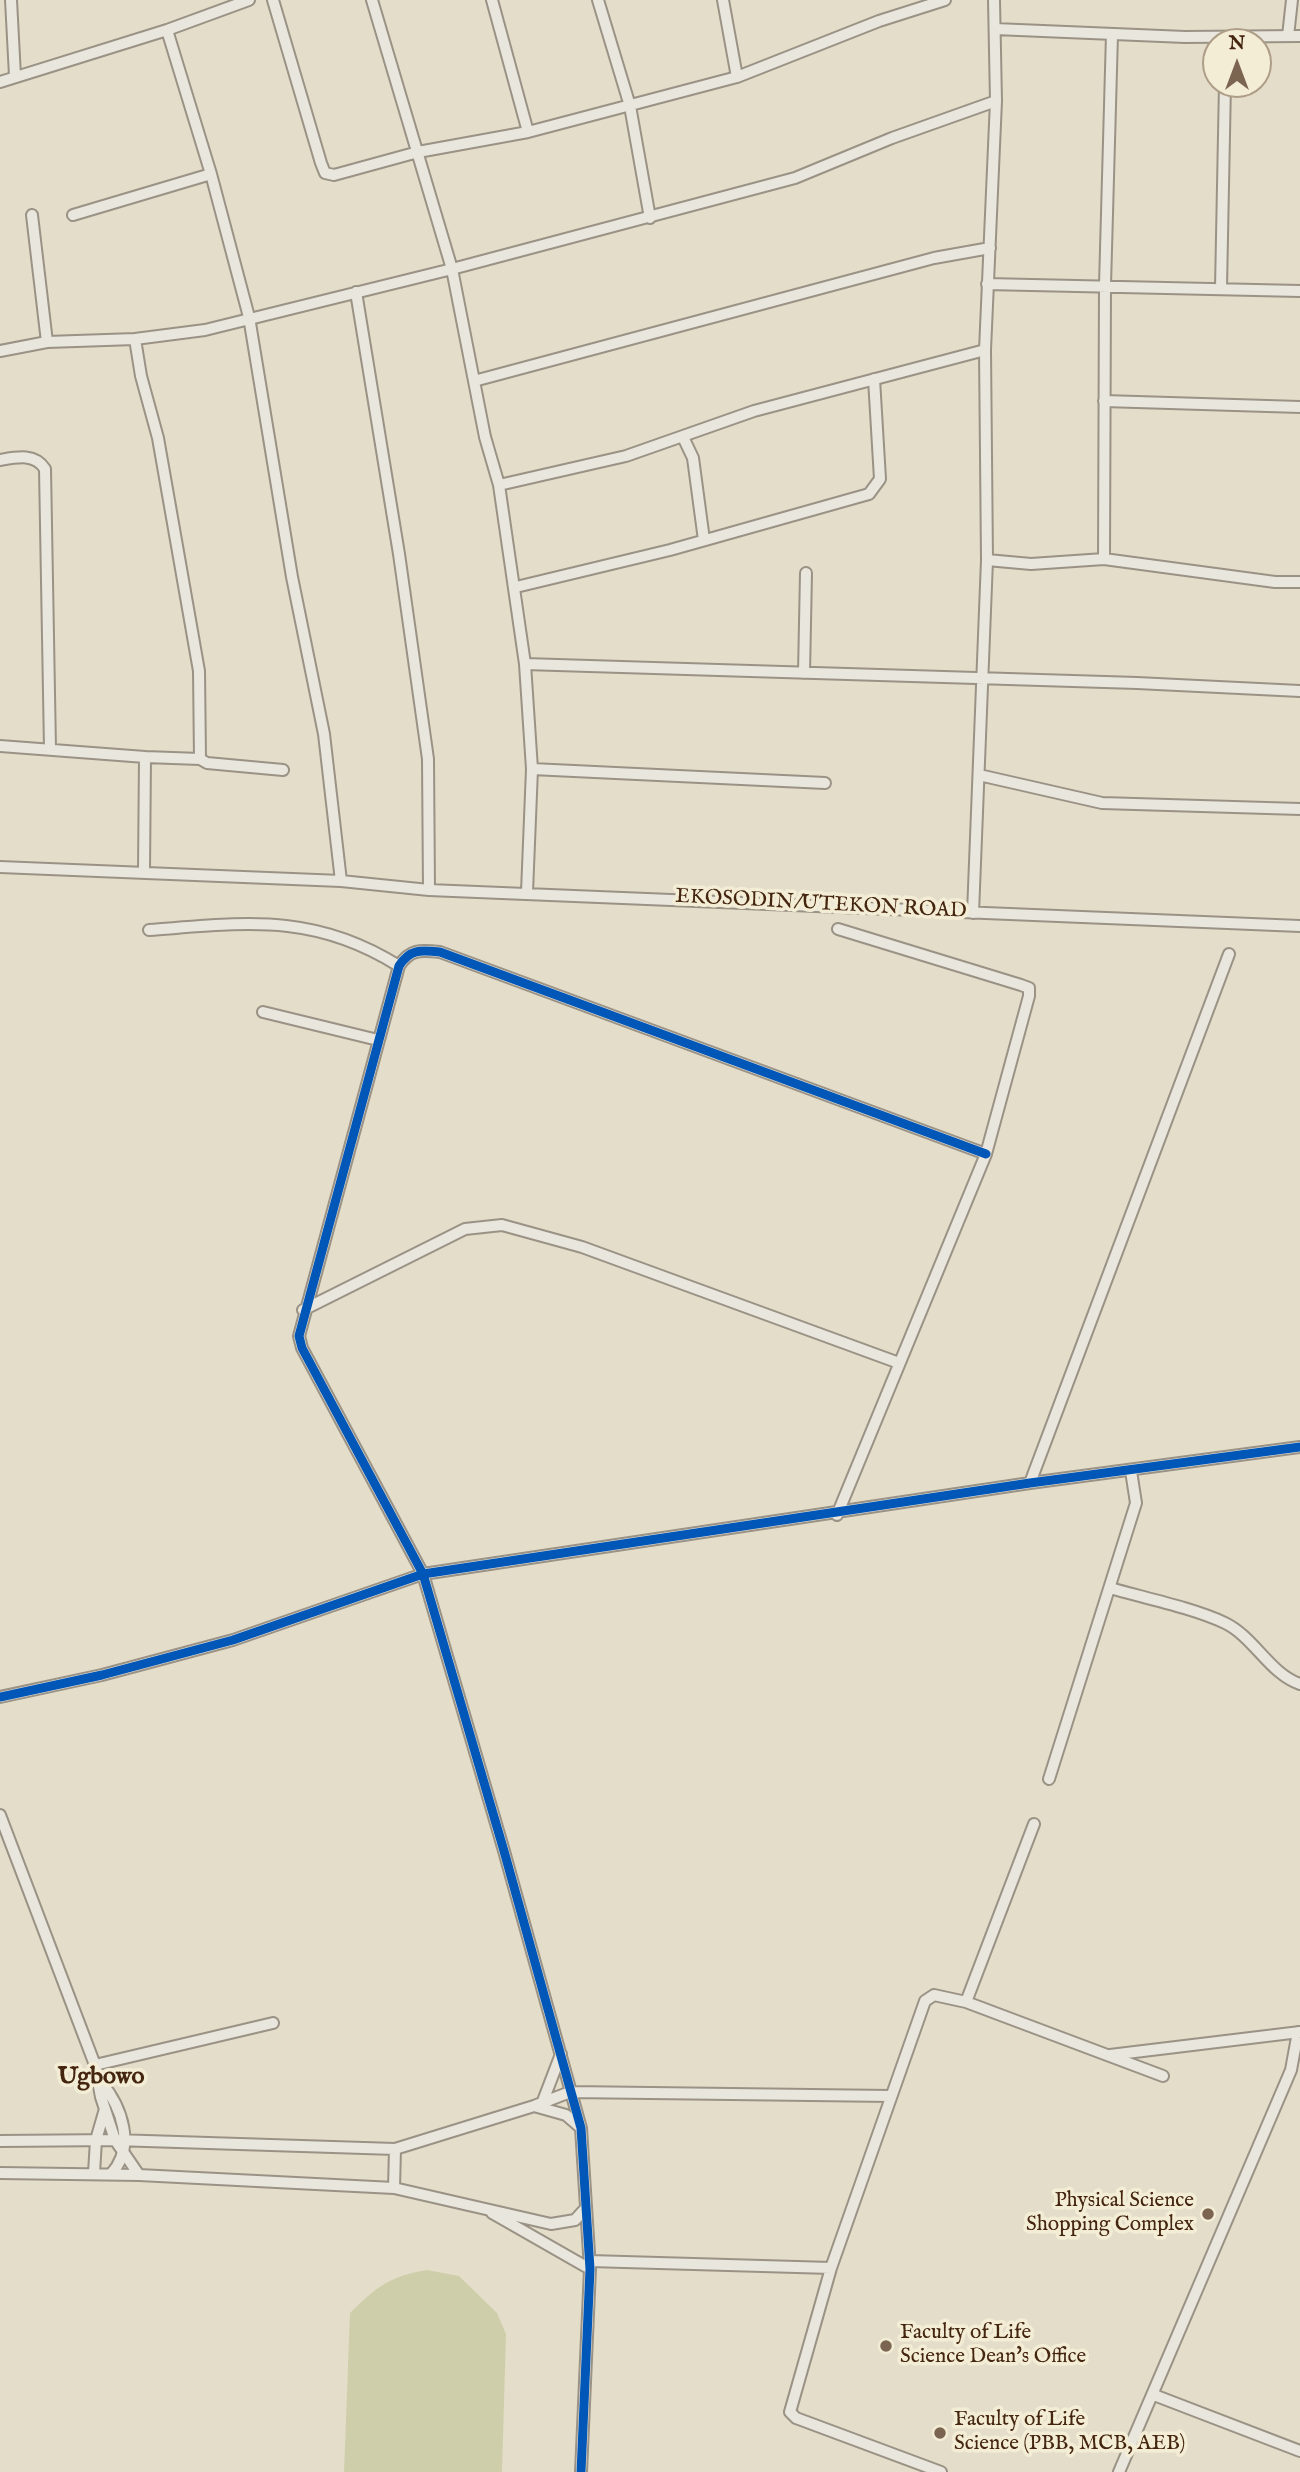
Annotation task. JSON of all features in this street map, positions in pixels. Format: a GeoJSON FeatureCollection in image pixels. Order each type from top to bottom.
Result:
{"type":"FeatureCollection","features":[{"type":"Feature","properties":{"kind":"street"},"geometry":{"type":"LineString","coordinates":[[11,0],[15,76]]}},
{"type":"Feature","properties":{"kind":"street"},"geometry":{"type":"LineString","coordinates":[[0,82],[167,30],[213,5],[249,0]]}},
{"type":"Feature","properties":{"kind":"street"},"geometry":{"type":"LineString","coordinates":[[273,0],[325,173],[334,175],[418,152],[528,132],[737,76],[879,21],[946,0]]}},
{"type":"Feature","properties":{"kind":"street"},"geometry":{"type":"LineString","coordinates":[[372,0],[452,269],[485,437],[499,485],[516,587],[532,769],[527,892]]}},
{"type":"Feature","properties":{"kind":"street"},"geometry":{"type":"LineString","coordinates":[[492,0],[528,132]]}},
{"type":"Feature","properties":{"kind":"street"},"geometry":{"type":"LineString","coordinates":[[598,0],[630,106],[650,218]]}},
{"type":"Feature","properties":{"kind":"street"},"geometry":{"type":"LineString","coordinates":[[723,0],[737,76]]}},
{"type":"Feature","properties":{"kind":"street"},"geometry":{"type":"LineString","coordinates":[[973,913],[987,560],[985,350],[996,102],[994,0]]}},
{"type":"Feature","properties":{"kind":"street"},"geometry":{"type":"LineString","coordinates":[[1272,37],[1294,36],[1292,0]]}},
{"type":"Feature","properties":{"kind":"street"},"geometry":{"type":"LineString","coordinates":[[995,29],[1202,37]]}},
{"type":"Feature","properties":{"kind":"street"},"geometry":{"type":"LineString","coordinates":[[167,30],[211,174],[249,317],[292,576],[324,734],[341,881]]}},
{"type":"Feature","properties":{"kind":"street"},"geometry":{"type":"LineString","coordinates":[[1104,559],[1105,285],[1112,34]]}},
{"type":"Feature","properties":{"kind":"street"},"geometry":{"type":"LineString","coordinates":[[1221,288],[1225,98]]}},
{"type":"Feature","properties":{"kind":"street"},"geometry":{"type":"LineString","coordinates":[[0,351],[47,342],[135,339],[205,330],[452,269],[795,178],[892,138],[996,102]]}},
{"type":"Feature","properties":{"kind":"street"},"geometry":{"type":"LineString","coordinates":[[73,215],[211,174]]}},
{"type":"Feature","properties":{"kind":"street"},"geometry":{"type":"LineString","coordinates":[[32,215],[47,342]]}},
{"type":"Feature","properties":{"kind":"street"},"geometry":{"type":"LineString","coordinates":[[474,382],[934,258],[990,248]]}},
{"type":"Feature","properties":{"kind":"street"},"geometry":{"type":"LineString","coordinates":[[987,284],[1300,291]]}},
{"type":"Feature","properties":{"kind":"street"},"geometry":{"type":"LineString","coordinates":[[356,292],[399,554],[428,759],[429,890]]}},
{"type":"Feature","properties":{"kind":"street"},"geometry":{"type":"LineString","coordinates":[[135,339],[158,438],[199,671],[200,758]]}},
{"type":"Feature","properties":{"kind":"street"},"geometry":{"type":"LineString","coordinates":[[499,485],[626,456],[754,411],[985,350]]}},
{"type":"Feature","properties":{"kind":"street"},"geometry":{"type":"LineString","coordinates":[[516,587],[704,540],[869,494],[880,479],[874,379]]}},
{"type":"Feature","properties":{"kind":"street"},"geometry":{"type":"LineString","coordinates":[[1104,401],[1300,407]]}},
{"type":"Feature","properties":{"kind":"street"},"geometry":{"type":"LineString","coordinates":[[683,437],[693,458],[704,540]]}},
{"type":"Feature","properties":{"kind":"street"},"geometry":{"type":"LineString","coordinates":[[0,460],[25,457],[40,462],[45,469],[50,749]]}},
{"type":"Feature","properties":{"kind":"street"},"geometry":{"type":"LineString","coordinates":[[987,560],[1031,564],[1104,559],[1275,582],[1300,582]]}},
{"type":"Feature","properties":{"kind":"street"},"geometry":{"type":"LineString","coordinates":[[804,673],[806,573]]}},
{"type":"Feature","properties":{"kind":"street"},"geometry":{"type":"LineString","coordinates":[[524,664],[1300,691]]}},
{"type":"Feature","properties":{"kind":"street"},"geometry":{"type":"LineString","coordinates":[[0,746],[145,757],[200,758],[207,763],[283,770]]}},
{"type":"Feature","properties":{"kind":"street"},"geometry":{"type":"LineString","coordinates":[[145,757],[145,871]]}},
{"type":"Feature","properties":{"kind":"street"},"geometry":{"type":"LineString","coordinates":[[532,769],[825,783]]}},
{"type":"Feature","properties":{"kind":"street"},"geometry":{"type":"LineString","coordinates":[[979,775],[1102,803],[1300,809]]}},
{"type":"Feature","properties":{"kind":"street","name":"EKOSODIN/UTEKON ROAD"},"geometry":{"type":"LineString","coordinates":[[0,867],[341,881],[429,890],[1300,926]]}},
{"type":"Feature","properties":{"kind":"street"},"geometry":{"type":"LineString","coordinates":[[149,930],[267,924],[316,929],[371,949],[399,966]]}},
{"type":"Feature","properties":{"kind":"street"},"geometry":{"type":"LineString","coordinates":[[837,1515],[986,1154],[1029,996],[1029,988],[838,929]]}},
{"type":"Feature","properties":{"kind":"street"},"geometry":{"type":"LineString","coordinates":[[581,2472],[590,2265],[581,2128],[423,1574],[302,1348],[299,1336],[303,1310],[399,966],[407,954],[419,950],[440,952],[986,1154]]}},
{"type":"Feature","properties":{"kind":"street"},"geometry":{"type":"LineString","coordinates":[[1030,1483],[1229,954]]}},
{"type":"Feature","properties":{"kind":"street"},"geometry":{"type":"LineString","coordinates":[[263,1012],[378,1040]]}},
{"type":"Feature","properties":{"kind":"street"},"geometry":{"type":"LineString","coordinates":[[303,1310],[465,1229],[502,1226],[582,1247],[898,1363]]}},
{"type":"Feature","properties":{"kind":"street"},"geometry":{"type":"LineString","coordinates":[[0,1697],[102,1675],[233,1640],[423,1574],[837,1515],[1030,1483],[1300,1447]]}},
{"type":"Feature","properties":{"kind":"street"},"geometry":{"type":"LineString","coordinates":[[1049,1779],[1136,1503],[1131,1471]]}},
{"type":"Feature","properties":{"kind":"street"},"geometry":{"type":"LineString","coordinates":[[1110,1588],[1224,1623],[1253,1644],[1282,1674],[1300,1684]]}},
{"type":"Feature","properties":{"kind":"street"},"geometry":{"type":"LineString","coordinates":[[0,1815],[95,2065],[105,2109],[139,2175]]}},
{"type":"Feature","properties":{"kind":"street"},"geometry":{"type":"LineString","coordinates":[[966,2002],[1034,1824]]}},
{"type":"Feature","properties":{"kind":"street"},"geometry":{"type":"LineString","coordinates":[[942,2472],[796,2418],[790,2412],[831,2268],[928,1997],[934,1995],[966,2002],[1163,2076]]}},
{"type":"Feature","properties":{"kind":"street"},"geometry":{"type":"LineString","coordinates":[[95,2065],[273,2023]]}},
{"type":"Feature","properties":{"kind":"street"},"geometry":{"type":"LineString","coordinates":[[1107,2055],[1299,2032],[1291,2070],[1119,2472]]}},
{"type":"Feature","properties":{"kind":"street"},"geometry":{"type":"LineString","coordinates":[[539,2104],[561,2054]]}},
{"type":"Feature","properties":{"kind":"street"},"geometry":{"type":"LineString","coordinates":[[101,2082],[111,2094],[136,2141]]}},
{"type":"Feature","properties":{"kind":"street"},"geometry":{"type":"LineString","coordinates":[[0,2140],[96,2140],[121,2144],[136,2141],[395,2149],[570,2092],[891,2096]]}},
{"type":"Feature","properties":{"kind":"street"},"geometry":{"type":"LineString","coordinates":[[539,2104],[566,2115],[581,2128]]}},
{"type":"Feature","properties":{"kind":"street"},"geometry":{"type":"LineString","coordinates":[[94,2173],[96,2140],[105,2109]]}},
{"type":"Feature","properties":{"kind":"street"},"geometry":{"type":"LineString","coordinates":[[111,2174],[121,2144],[122,2116]]}},
{"type":"Feature","properties":{"kind":"street"},"geometry":{"type":"LineString","coordinates":[[394,2188],[395,2149]]}},
{"type":"Feature","properties":{"kind":"street"},"geometry":{"type":"LineString","coordinates":[[0,2173],[94,2173],[394,2188],[490,2211],[563,2224],[575,2220],[586,2208]]}},
{"type":"Feature","properties":{"kind":"street"},"geometry":{"type":"LineString","coordinates":[[490,2211],[590,2265],[831,2268]]}},
{"type":"Feature","properties":{"kind":"street"},"geometry":{"type":"LineString","coordinates":[[1154,2395],[1300,2451]]}},
{"type":"Feature","properties":{"kind":"green space"},"geometry":{"type":"Polygon","coordinates":[[[427,2270],[459,2276],[497,2313],[506,2334],[502,2472],[344,2472],[350,2313],[384,2284],[427,2270]]]}},
{"type":"Feature","properties":{"kind":"cycle path"},"geometry":{"type":"LineString","coordinates":[[581,2472],[590,2269],[581,2128],[423,1574],[302,1348],[299,1336],[399,966],[407,956],[416,952],[440,952],[986,1154]]}},
{"type":"Feature","properties":{"kind":"cycle path"},"geometry":{"type":"LineString","coordinates":[[0,1697],[102,1675],[233,1640],[423,1574],[1030,1483],[1300,1447]]}},
{"type":"Feature","properties":{"kind":"place","name":"Physical Science Shopping Complex"},"geometry":{"type":"Point","coordinates":[1208,2214]}},
{"type":"Feature","properties":{"kind":"place","name":"Faculty of Life Science Dean's Office"},"geometry":{"type":"Point","coordinates":[886,2346]}},
{"type":"Feature","properties":{"kind":"place","name":"Faculty of Life Science (PBB, MCB, AEB)"},"geometry":{"type":"Point","coordinates":[940,2433]}},
{"type":"Feature","properties":{"kind":"district","name":"Ugbowo"},"geometry":{"type":"Point","coordinates":[101,2078]}}]}
